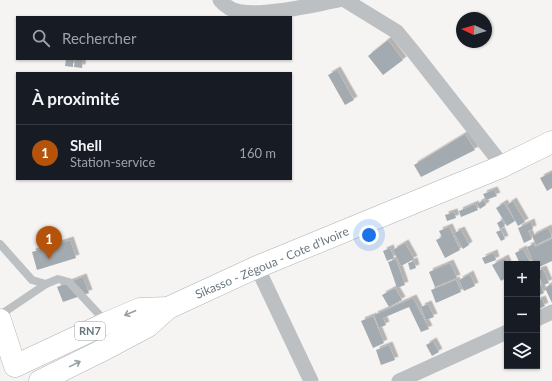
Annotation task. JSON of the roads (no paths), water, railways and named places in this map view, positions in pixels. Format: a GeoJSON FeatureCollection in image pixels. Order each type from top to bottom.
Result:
{"type":"FeatureCollection","features":[{"type":"Feature","properties":{"kind":"highway","name":"Sikasso - Zégoua - Cote d'Ivoire"},"geometry":{"type":"LineString","coordinates":[[168,308],[257,267],[503,166],[552,142]]}},
{"type":"Feature","properties":{"kind":"highway","name":"RN7"},"geometry":{"type":"LineString","coordinates":[[15,371],[107,323],[140,309],[168,308]]}},
{"type":"Feature","properties":{"kind":"highway","name":"RN7"},"geometry":{"type":"LineString","coordinates":[[40,381],[148,326],[168,308]]}},
{"type":"Feature","properties":{"kind":"highway"},"geometry":{"type":"LineString","coordinates":[[0,320],[15,371]]}},
{"type":"Feature","properties":{"kind":"street"},"geometry":{"type":"LineString","coordinates":[[220,0],[224,5],[240,12],[266,12],[339,0]]}},
{"type":"Feature","properties":{"kind":"street"},"geometry":{"type":"LineString","coordinates":[[345,0],[396,32],[503,166]]}},
{"type":"Feature","properties":{"kind":"street"},"geometry":{"type":"LineString","coordinates":[[257,267],[311,381]]}},
{"type":"Feature","properties":{"kind":"street"},"geometry":{"type":"LineString","coordinates":[[540,318],[552,312]]}},
{"type":"Feature","properties":{"kind":"street"},"geometry":{"type":"LineString","coordinates":[[399,381],[505,333]]}},
{"type":"Feature","properties":{"kind":"lane"},"geometry":{"type":"LineString","coordinates":[[0,244],[32,280],[46,284]]}},
{"type":"Feature","properties":{"kind":"lane"},"geometry":{"type":"LineString","coordinates":[[0,320],[6,311],[46,284],[58,279],[69,282],[107,323]]}},
{"type":"Feature","properties":{"kind":"place","name":"Shell"},"geometry":{"type":"Point","coordinates":[49,259]}}]}
